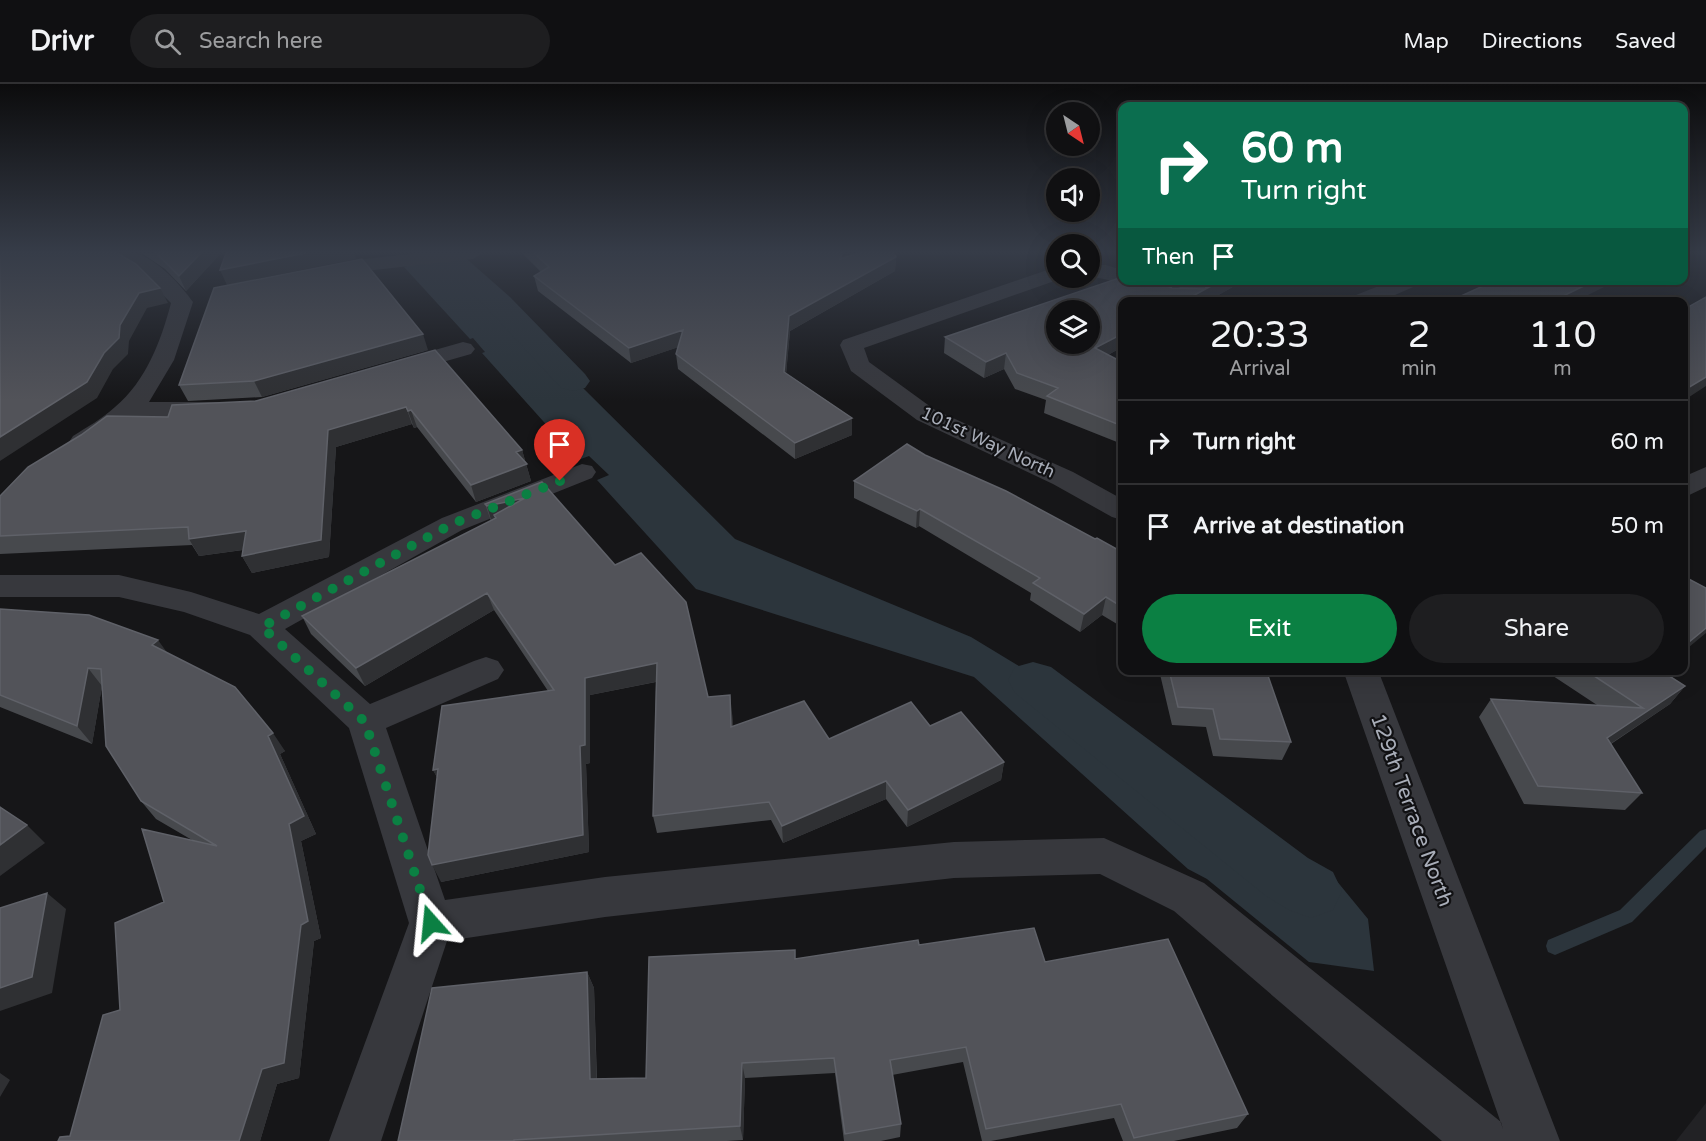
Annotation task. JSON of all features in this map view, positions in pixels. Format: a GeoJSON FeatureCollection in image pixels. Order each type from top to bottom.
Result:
{"type":"FeatureCollection","features":[{"type":"Feature","properties":{"kind":"street"},"geometry":{"type":"LineString","coordinates":[[63,455],[128,409],[150,384],[178,318],[189,302]]}},
{"type":"Feature","properties":{"kind":"street","name":"101st Way North"},"geometry":{"type":"LineString","coordinates":[[973,302],[851,345],[859,366],[926,415],[1063,478],[1118,509]]}},
{"type":"Feature","properties":{"kind":"street"},"geometry":{"type":"LineString","coordinates":[[374,375],[463,350]]}},
{"type":"Feature","properties":{"kind":"street"},"geometry":{"type":"LineString","coordinates":[[128,409],[193,411],[240,408]]}},
{"type":"Feature","properties":{"kind":"street"},"geometry":{"type":"LineString","coordinates":[[262,627],[452,524],[582,472]]}},
{"type":"Feature","properties":{"kind":"street"},"geometry":{"type":"LineString","coordinates":[[1688,486],[1706,475]]}},
{"type":"Feature","properties":{"kind":"street"},"geometry":{"type":"LineString","coordinates":[[0,586],[119,586],[191,603],[262,627],[365,722],[431,923],[355,1141]]}},
{"type":"Feature","properties":{"kind":"street"},"geometry":{"type":"LineString","coordinates":[[365,722],[486,670]]}},
{"type":"Feature","properties":{"kind":"street","name":"129th Terrace North"},"geometry":{"type":"LineString","coordinates":[[1362,675],[1534,1141]]}},
{"type":"Feature","properties":{"kind":"street"},"geometry":{"type":"LineString","coordinates":[[431,923],[605,897],[954,860],[1104,856],[1189,897],[1482,1141]]}},
{"type":"Feature","properties":{"kind":"shaded area"},"geometry":{"type":"Polygon","coordinates":[[[436,302],[497,302],[735,539],[971,637],[1019,666],[1230,844],[1256,856],[1297,858],[1331,874],[1368,919],[1374,971],[1309,962],[1207,879],[1188,869],[974,677],[696,589],[597,480],[609,475],[589,456],[578,460],[482,353],[485,352],[473,338],[470,339],[436,302]]]}},
{"type":"Feature","properties":{"kind":"shaded area"},"geometry":{"type":"Polygon","coordinates":[[[1706,1103],[1706,1141],[1676,1141],[1706,1103]]]}},
{"type":"Feature","properties":{"kind":"building"},"geometry":{"type":"Polygon","coordinates":[[[0,302],[133,302],[120,325],[119,338],[104,353],[87,382],[0,437],[0,302]]]}},
{"type":"Feature","properties":{"kind":"building"},"geometry":{"type":"Polygon","coordinates":[[[209,302],[397,302],[423,334],[254,381],[179,385],[209,302]]]}},
{"type":"Feature","properties":{"kind":"building"},"geometry":{"type":"Polygon","coordinates":[[[569,302],[814,302],[789,316],[784,372],[852,418],[795,443],[676,354],[683,330],[629,348],[569,302]]]}},
{"type":"Feature","properties":{"kind":"building"},"geometry":{"type":"Polygon","coordinates":[[[1100,302],[1118,302],[1118,336],[1100,345],[1100,302]]]}},
{"type":"Feature","properties":{"kind":"building"},"geometry":{"type":"Polygon","coordinates":[[[1697,302],[1706,302],[1706,377],[1688,388],[1688,307],[1697,302]]]}},
{"type":"Feature","properties":{"kind":"building"},"geometry":{"type":"Polygon","coordinates":[[[1046,303],[1046,354],[1100,354],[1100,351],[1118,360],[1118,424],[1047,396],[1058,388],[1017,373],[1006,353],[986,362],[945,337],[1046,303]]]}},
{"type":"Feature","properties":{"kind":"building"},"geometry":{"type":"Polygon","coordinates":[[[435,350],[522,450],[516,452],[527,464],[471,485],[411,410],[408,411],[406,407],[328,430],[321,540],[242,556],[246,531],[189,539],[188,527],[0,536],[0,496],[28,467],[81,435],[107,416],[168,417],[172,405],[256,401],[435,350]]]}},
{"type":"Feature","properties":{"kind":"building"},"geometry":{"type":"Polygon","coordinates":[[[907,444],[925,455],[1006,491],[1118,550],[1118,604],[1106,597],[1084,614],[1033,583],[1040,578],[920,509],[917,511],[854,481],[907,444]]]}},
{"type":"Feature","properties":{"kind":"building"},"geometry":{"type":"Polygon","coordinates":[[[542,482],[615,565],[641,553],[686,602],[708,697],[730,695],[731,727],[804,701],[829,739],[911,702],[930,726],[961,712],[1004,762],[908,810],[886,781],[782,826],[769,802],[653,816],[657,663],[585,678],[585,745],[580,746],[583,835],[432,865],[428,855],[438,769],[433,770],[442,706],[554,690],[487,593],[356,668],[302,616],[496,518],[494,515],[525,498],[487,506],[485,504],[542,482]]]}},
{"type":"Feature","properties":{"kind":"building"},"geometry":{"type":"Polygon","coordinates":[[[1688,579],[1706,588],[1706,628],[1688,643],[1688,579]]]}},
{"type":"Feature","properties":{"kind":"building"},"geometry":{"type":"Polygon","coordinates":[[[0,609],[89,615],[158,640],[152,645],[235,687],[273,733],[268,736],[304,816],[289,824],[308,921],[301,925],[284,1063],[262,1069],[239,1141],[58,1141],[60,1137],[70,1136],[103,1015],[120,1010],[115,923],[164,902],[142,829],[217,846],[141,801],[106,746],[101,669],[88,668],[77,726],[0,695],[0,609]]]}},
{"type":"Feature","properties":{"kind":"building"},"geometry":{"type":"Polygon","coordinates":[[[1170,675],[1268,675],[1291,742],[1220,739],[1213,709],[1178,707],[1170,675]]]}},
{"type":"Feature","properties":{"kind":"building"},"geometry":{"type":"Polygon","coordinates":[[[1593,675],[1668,675],[1685,686],[1607,738],[1642,793],[1538,786],[1491,699],[1643,708],[1593,675]]]}},
{"type":"Feature","properties":{"kind":"building"},"geometry":{"type":"Polygon","coordinates":[[[0,807],[27,825],[0,845],[0,807]]]}},
{"type":"Feature","properties":{"kind":"building"},"geometry":{"type":"Polygon","coordinates":[[[47,893],[32,977],[0,988],[0,908],[47,893]]]}},
{"type":"Feature","properties":{"kind":"building"},"geometry":{"type":"Polygon","coordinates":[[[1034,928],[1045,962],[1168,939],[1248,1114],[1134,1138],[1121,1104],[986,1129],[966,1047],[890,1060],[901,1124],[845,1134],[834,1058],[742,1063],[740,1126],[514,1141],[398,1141],[432,988],[587,972],[590,1079],[646,1078],[649,957],[795,950],[795,959],[918,940],[919,945],[1034,928]]]}},
{"type":"Feature","properties":{"kind":"waterway"},"geometry":{"type":"LineString","coordinates":[[498,302],[573,381]]}},
{"type":"Feature","properties":{"kind":"waterway"},"geometry":{"type":"LineString","coordinates":[[1033,680],[1287,877],[1311,891]]}},
{"type":"Feature","properties":{"kind":"waterway"},"geometry":{"type":"LineString","coordinates":[[1555,946],[1626,916],[1706,836]]}},
{"type":"Feature","properties":{"kind":"route"},"geometry":{"type":"LineString","coordinates":[[431,923],[365,722],[262,627],[452,524],[560,481]]}}]}
